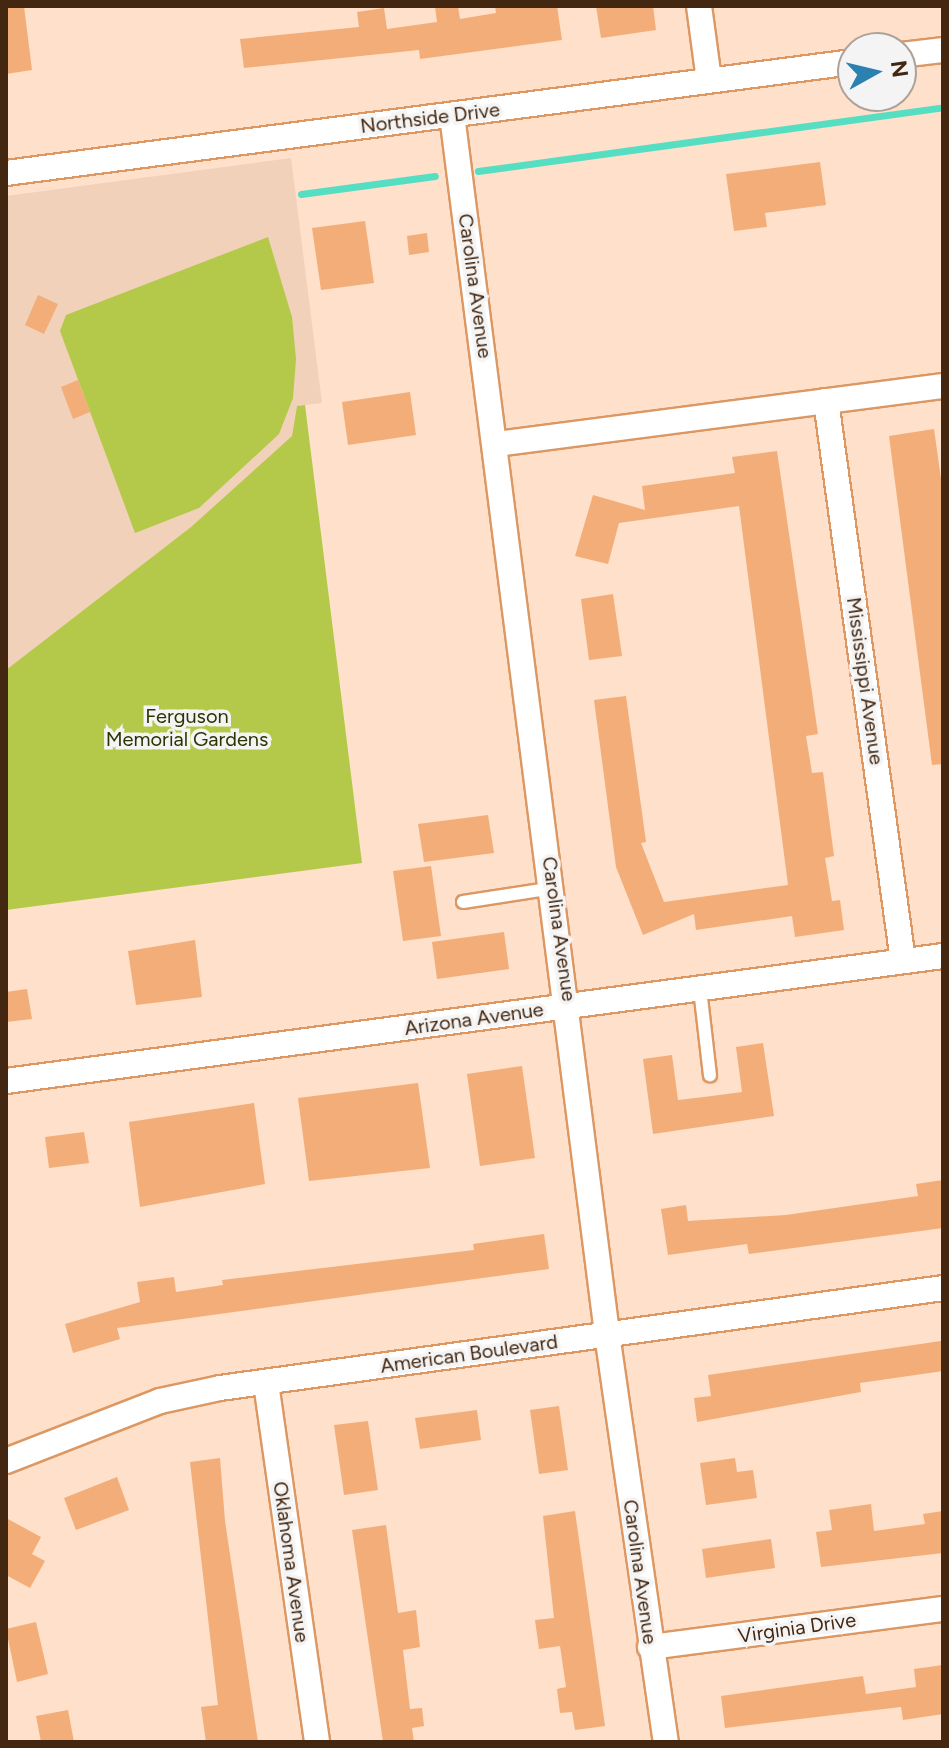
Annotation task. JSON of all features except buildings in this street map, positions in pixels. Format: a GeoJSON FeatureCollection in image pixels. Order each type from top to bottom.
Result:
{"type":"FeatureCollection","features":[{"type":"Feature","properties":{"kind":"street"},"geometry":{"type":"LineString","coordinates":[[699,6],[709,80]]}},
{"type":"Feature","properties":{"kind":"street"},"geometry":{"type":"LineString","coordinates":[[917,53],[943,50]]}},
{"type":"Feature","properties":{"kind":"street","name":"Northside Drive"},"geometry":{"type":"LineString","coordinates":[[6,173],[837,64]]}},
{"type":"Feature","properties":{"kind":"street","name":"Carolina Avenue"},"geometry":{"type":"LineString","coordinates":[[452,115],[569,1006],[607,1334],[666,1742]]}},
{"type":"Feature","properties":{"kind":"street"},"geometry":{"type":"LineString","coordinates":[[496,444],[943,386]]}},
{"type":"Feature","properties":{"kind":"street","name":"Mississippi Avenue"},"geometry":{"type":"LineString","coordinates":[[826,401],[903,961]]}},
{"type":"Feature","properties":{"kind":"street","name":"Arizona Avenue"},"geometry":{"type":"LineString","coordinates":[[6,1081],[943,956]]}},
{"type":"Feature","properties":{"kind":"street","name":"American Boulevard"},"geometry":{"type":"LineString","coordinates":[[6,1461],[160,1401],[266,1383],[943,1288]]}},
{"type":"Feature","properties":{"kind":"street","name":"Oklahoma Avenue"},"geometry":{"type":"LineString","coordinates":[[266,1383],[317,1742]]}},
{"type":"Feature","properties":{"kind":"street","name":"Virginia Drive"},"geometry":{"type":"LineString","coordinates":[[650,1647],[943,1609]]}},
{"type":"Feature","properties":{"kind":"lane"},"geometry":{"type":"LineString","coordinates":[[463,902],[553,888]]}},
{"type":"Feature","properties":{"kind":"lane"},"geometry":{"type":"LineString","coordinates":[[700,989],[710,1075]]}},
{"type":"Feature","properties":{"kind":"shaded area"},"geometry":{"type":"Polygon","coordinates":[[[291,158],[322,403],[297,406],[292,436],[191,527],[6,670],[6,196],[291,158]]]}},
{"type":"Feature","properties":{"kind":"green space"},"geometry":{"type":"Polygon","coordinates":[[[268,237],[292,317],[296,359],[293,398],[279,434],[199,508],[135,533],[60,331],[66,315],[268,237]]]}},
{"type":"Feature","properties":{"kind":"green space","name":"Ferguson Memorial Gardens"},"geometry":{"type":"Polygon","coordinates":[[[305,405],[362,863],[6,910],[6,670],[191,527],[292,436],[297,406],[305,405]]]}},
{"type":"Feature","properties":{"kind":"waterway"},"geometry":{"type":"LineString","coordinates":[[478,171],[943,107]]}},
{"type":"Feature","properties":{"kind":"waterway"},"geometry":{"type":"LineString","coordinates":[[301,194],[435,176]]}}]}
